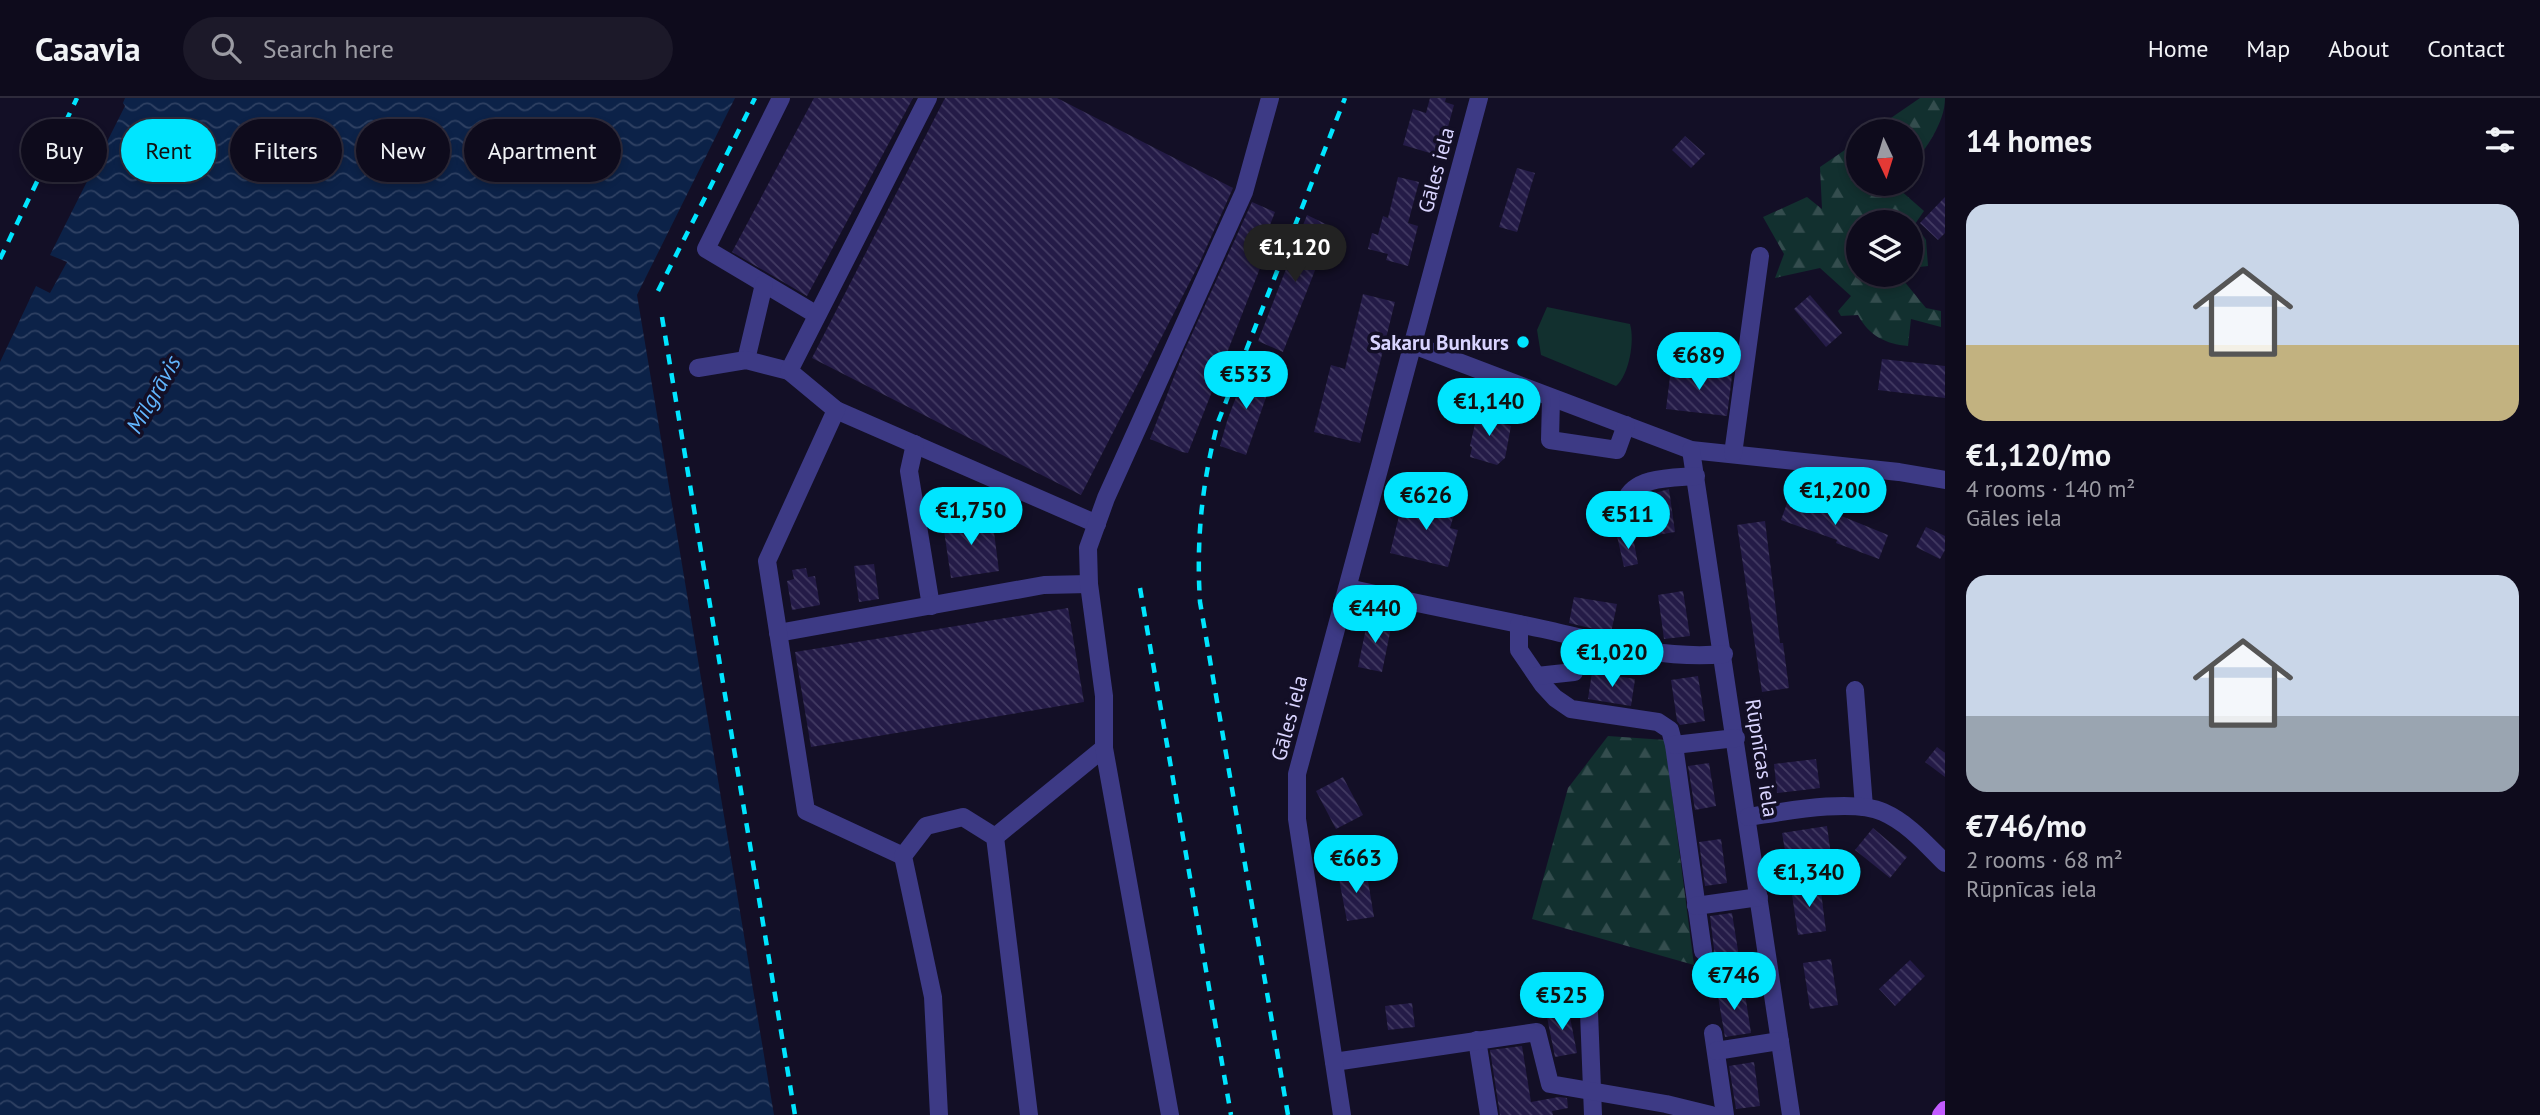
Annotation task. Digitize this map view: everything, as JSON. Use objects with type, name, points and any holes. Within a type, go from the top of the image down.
[{"type":"main road","points":[[1941,1115],[1945,1110]]},
{"type":"street","points":[[781,98],[706,249],[817,315]]},
{"type":"street","points":[[789,370],[928,98]]},
{"type":"street","points":[[1170,1115],[1104,748],[1104,696],[1089,584],[1088,548],[1159,377],[1244,192],[1270,98]]},
{"type":"street","name":"Gāles iela","points":[[1342,1115],[1297,819],[1297,774],[1479,98]]},
{"type":"street","points":[[1733,454],[1760,256]]},
{"type":"street","points":[[746,359],[764,284]]},
{"type":"street","points":[[1411,344],[1691,450],[1899,472],[1945,480]]},
{"type":"street","points":[[698,368],[746,359],[789,370],[836,410],[1097,524]]},
{"type":"street","points":[[1551,398],[1550,440],[1617,450],[1626,425]]},
{"type":"street","points":[[836,410],[767,561],[806,811],[903,856]]},
{"type":"street","points":[[915,444],[909,471],[931,606]]},
{"type":"street","name":"Rūpnīcas iela","points":[[1691,450],[1748,817],[1780,1041],[1786,1114]]},
{"type":"street","points":[[1628,527],[1625,502],[1640,484],[1696,476]]},
{"type":"street","points":[[779,633],[1044,585],[1089,584]]},
{"type":"street","points":[[1348,587],[1581,638],[1661,652],[1706,656],[1724,654]]},
{"type":"street","points":[[1519,624],[1519,650],[1555,698],[1572,709],[1658,722],[1670,730],[1703,951]]},
{"type":"street","points":[[1537,676],[1574,672],[1581,638]]},
{"type":"street","points":[[1855,690],[1864,807]]},
{"type":"street","points":[[1674,745],[1736,737]]},
{"type":"street","points":[[995,837],[1104,748]]},
{"type":"street","points":[[1748,817],[1828,807],[1864,807],[1881,811],[1909,828],[1945,863]]},
{"type":"street","points":[[939,1115],[933,997],[903,856],[926,826],[962,817],[995,837]]},
{"type":"street","points":[[995,837],[1029,1115]]},
{"type":"street","points":[[1696,906],[1759,897]]},
{"type":"street","points":[[1589,1012],[1593,1115]]},
{"type":"street","points":[[1334,1062],[1537,1032],[1550,1084],[1593,1091],[1665,1109],[1711,1115]]},
{"type":"street","points":[[1477,1040],[1489,1115]]},
{"type":"street","points":[[1726,1115],[1715,1042],[1780,1041]]},
{"type":"green space","points":[[1920,98],[1945,98],[1942,117],[1923,150],[1923,119],[1889,119]]},
{"type":"green space","points":[[1846,149],[1846,196],[1907,196],[1923,210],[1846,210],[1846,287],[1909,287],[1926,308],[1941,311],[1941,327],[1911,319],[1908,346],[1892,343],[1873,334],[1858,315],[1841,316],[1838,311],[1851,296],[1820,268],[1775,278],[1784,254],[1763,217],[1807,197],[1822,209],[1820,167]]},
{"type":"green space","points":[[1923,236],[1926,240],[1928,266],[1923,267]]},
{"type":"green space","points":[[1547,307],[1630,324],[1630,357],[1621,381],[1616,386],[1541,355],[1537,330]]},
{"type":"green space","points":[[1608,736],[1665,740],[1694,965],[1532,919],[1568,788]]},
{"type":"water","name":"Mīlgrāvis","points":[[125,98],[735,98],[637,295],[774,1115],[0,1115],[0,362],[36,286],[50,293],[67,262],[50,255],[87,182],[107,182],[107,142],[125,106]]},
{"type":"building","points":[[814,98],[913,98],[807,296],[732,252]]},
{"type":"building","points":[[945,98],[1057,98],[1233,188],[1199,264],[1081,495],[812,358]]},
{"type":"building","points":[[1430,98],[1446,98],[1445,102],[1454,105],[1440,156],[1403,145],[1413,109],[1426,113]]},
{"type":"building","points":[[1685,136],[1705,154],[1691,168],[1672,150]]},
{"type":"building","points":[[1517,168],[1535,173],[1517,232],[1499,227]]},
{"type":"building","points":[[1398,177],[1419,182],[1408,223],[1418,226],[1408,266],[1386,260],[1388,254],[1368,249],[1372,233],[1378,235],[1383,216],[1388,218]]},
{"type":"building","points":[[1945,197],[1945,233],[1938,240],[1923,226],[1923,220]]},
{"type":"building","points":[[1252,202],[1275,212],[1265,238],[1271,240],[1188,453],[1182,452],[1150,439],[1182,356]]},
{"type":"building","points":[[1307,215],[1332,227],[1283,352],[1258,341]]},
{"type":"building","points":[[1363,294],[1395,302],[1360,443],[1314,432],[1331,365],[1345,369]]},
{"type":"building","points":[[1810,295],[1842,333],[1826,347],[1794,309]]},
{"type":"building","points":[[1882,359],[1945,366],[1945,398],[1878,390]]},
{"type":"building","points":[[1248,365],[1273,377],[1246,455],[1220,446]]},
{"type":"building","points":[[1671,369],[1732,376],[1727,416],[1666,409]]},
{"type":"building","points":[[1479,406],[1493,409],[1491,420],[1511,426],[1505,458],[1497,465],[1470,457]]},
{"type":"building","points":[[1669,489],[1675,532],[1650,536],[1644,496]]},
{"type":"building","points":[[1790,495],[1888,535],[1879,559],[1836,543],[1837,540],[1781,520]]},
{"type":"building","points":[[1409,496],[1456,508],[1450,528],[1458,530],[1448,567],[1390,553],[1399,516],[1404,517]]},
{"type":"building","points":[[992,517],[999,571],[951,578],[943,524]]},
{"type":"building","points":[[1765,521],[1780,643],[1783,643],[1789,688],[1762,692],[1737,525]]},
{"type":"building","points":[[1926,527],[1945,536],[1945,550],[1940,559],[1916,547]]},
{"type":"building","points":[[1617,536],[1633,537],[1638,564],[1624,567]]},
{"type":"building","points":[[874,564],[879,599],[859,602],[854,566]]},
{"type":"building","points":[[806,568],[808,577],[815,576],[820,605],[792,610],[787,581],[794,579],[792,570]]},
{"type":"building","points":[[1683,591],[1690,636],[1664,639],[1658,595]]},
{"type":"building","points":[[1574,597],[1617,604],[1611,633],[1569,623]]},
{"type":"building","points":[[1068,608],[1084,702],[811,747],[795,652]]},
{"type":"building","points":[[1368,618],[1392,623],[1382,672],[1358,667]]},
{"type":"building","points":[[1592,672],[1635,679],[1631,706],[1588,699]]},
{"type":"building","points":[[1698,676],[1705,721],[1680,725],[1677,721],[1671,680]]},
{"type":"building","points":[[1937,747],[1945,753],[1945,777],[1925,762]]},
{"type":"building","points":[[1816,759],[1820,788],[1777,793],[1774,764]]},
{"type":"building","points":[[1709,763],[1716,806],[1695,810],[1688,766]]},
{"type":"building","points":[[1343,777],[1363,815],[1336,829],[1316,791]]},
{"type":"building","points":[[1827,826],[1831,855],[1787,862],[1782,833]]},
{"type":"building","points":[[1873,828],[1907,857],[1890,878],[1855,850]]},
{"type":"building","points":[[1721,839],[1727,883],[1705,886],[1699,842]]},
{"type":"building","points":[[1366,869],[1374,917],[1347,921],[1338,874]]},
{"type":"building","points":[[1820,884],[1826,931],[1798,935],[1791,888]]},
{"type":"building","points":[[1732,913],[1739,957],[1713,961],[1710,916]]},
{"type":"building","points":[[1831,959],[1838,1005],[1810,1009],[1803,963]]},
{"type":"building","points":[[1910,960],[1925,976],[1895,1006],[1879,989]]},
{"type":"building","points":[[1744,987],[1751,1033],[1725,1037],[1717,991]]},
{"type":"building","points":[[1412,1003],[1415,1027],[1388,1030],[1385,1006]]},
{"type":"building","points":[[1568,1007],[1577,1053],[1555,1057],[1546,1012]]},
{"type":"building","points":[[1522,1046],[1531,1102],[1567,1098],[1568,1108],[1552,1111],[1553,1115],[1500,1115],[1490,1050]]},
{"type":"building","points":[[1754,1062],[1760,1106],[1736,1109],[1729,1066]]},
{"type":"railway","points":[[0,259],[77,98]]},
{"type":"railway","points":[[658,291],[755,98]]},
{"type":"railway","points":[[1288,1115],[1200,602],[1200,534],[1204,489],[1218,422],[1345,98]]},
{"type":"railway","points":[[662,317],[795,1115]]},
{"type":"railway","points":[[1140,588],[1231,1115]]},
{"type":"place","name":"Sakaru Bunkurs","points":[[1523,342]]}]
